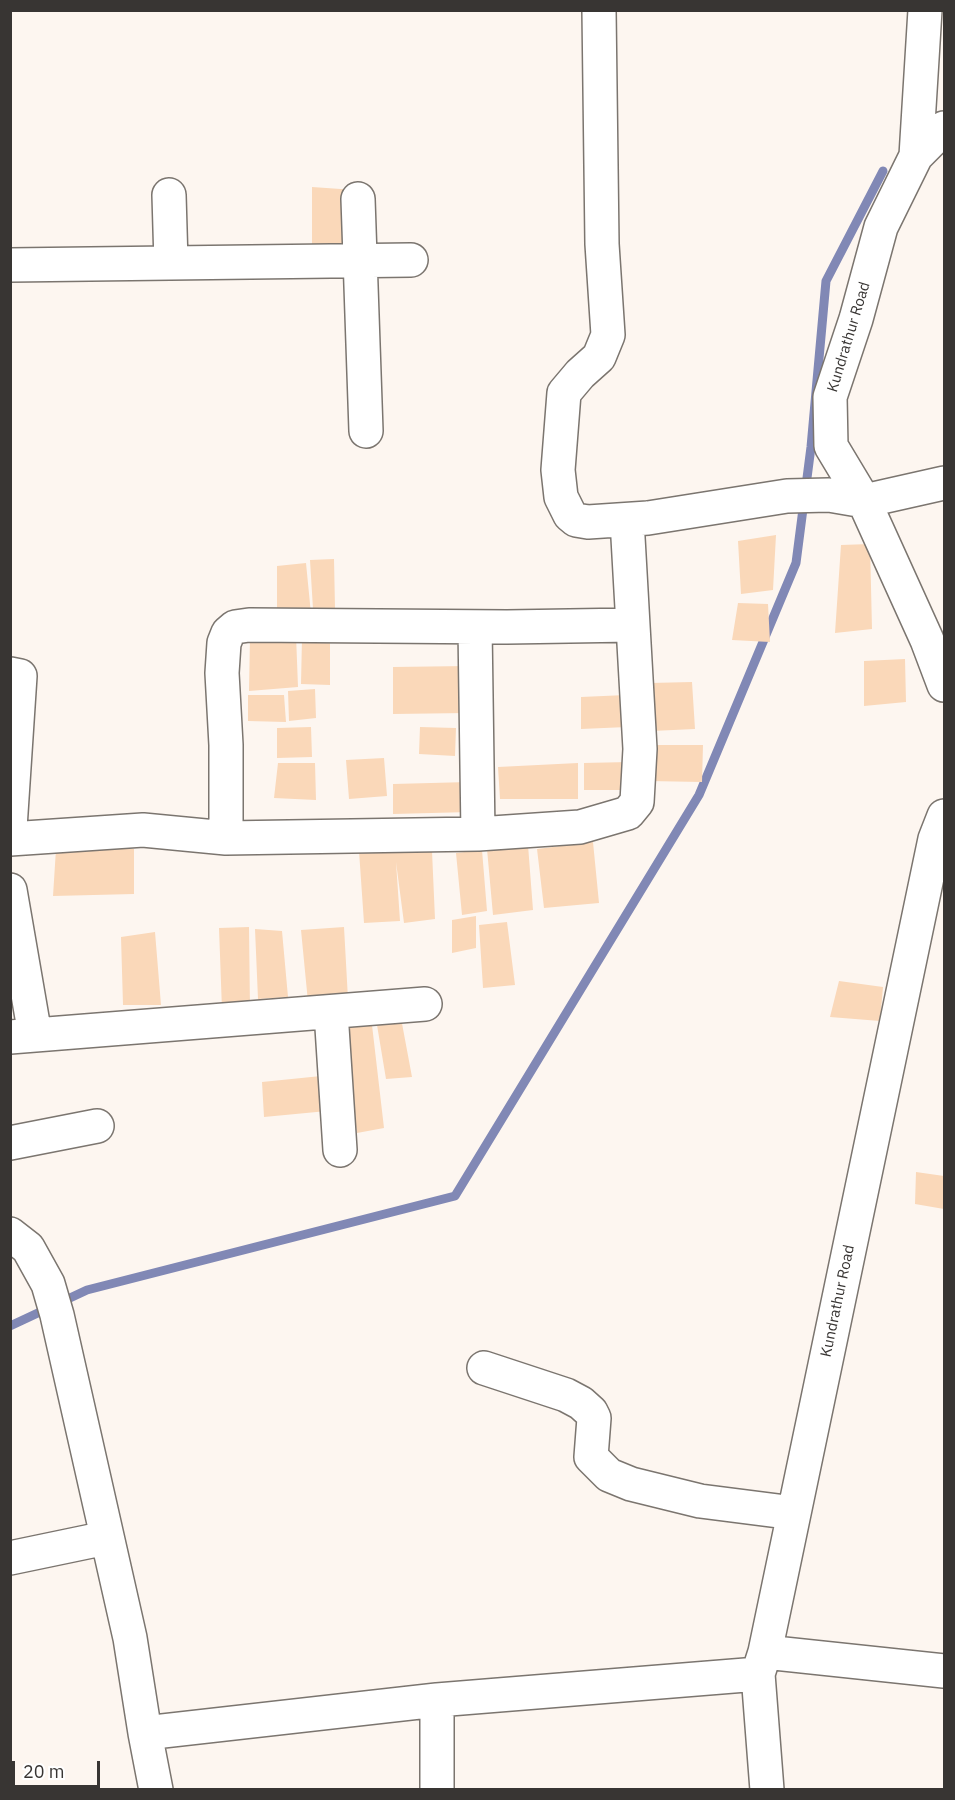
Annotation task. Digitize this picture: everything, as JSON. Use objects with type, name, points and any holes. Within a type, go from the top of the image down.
[{"type":"street","points":[[599,10],[602,244],[608,335],[599,357],[564,393],[558,470],[561,497],[570,515],[576,520],[588,522],[627,520],[787,496],[829,495],[864,501],[945,483]]},
{"type":"street","points":[[916,156],[926,10]]},
{"type":"street","name":"Kundrathur Road","points":[[945,128],[916,156],[881,227],[856,319],[830,397],[831,446],[864,501],[945,685]]},
{"type":"street","points":[[169,195],[171,263]]},
{"type":"street","points":[[358,199],[366,431]]},
{"type":"street","points":[[10,265],[411,260]]},
{"type":"street","points":[[10,839],[143,830],[226,838],[478,834],[579,827],[628,813],[637,802],[640,748],[627,520]]},
{"type":"street","points":[[226,838],[226,745],[222,673],[224,643],[228,633],[235,627],[632,625]]},
{"type":"street","points":[[475,627],[478,834]]},
{"type":"street","points":[[10,674],[20,676],[10,828]]},
{"type":"street","name":"Kundrathur Road","points":[[767,1790],[762,1663],[941,829]]},
{"type":"street","points":[[10,890],[23,1036],[425,1004]]},
{"type":"street","points":[[331,1012],[340,1150]]},
{"type":"street","points":[[10,1143],[97,1126]]},
{"type":"street","points":[[10,1234],[28,1248],[48,1284],[57,1315],[130,1638],[156,1790]]},
{"type":"street","points":[[484,1368],[566,1395],[581,1403],[594,1418],[591,1457],[609,1475],[631,1484],[700,1501],[794,1513]]},
{"type":"street","points":[[10,1557],[106,1538]]},
{"type":"street","points":[[145,1733],[762,1663],[945,1671]]},
{"type":"street","points":[[437,1700],[437,1790]]},
{"type":"building","points":[[312,187],[355,190],[353,245],[312,245]]},
{"type":"building","points":[[776,535],[773,590],[741,594],[738,541]]},
{"type":"building","points":[[870,544],[872,629],[835,633],[841,545]]},
{"type":"building","points":[[334,559],[335,608],[313,609],[310,560]]},
{"type":"building","points":[[306,563],[311,614],[277,612],[277,566]]},
{"type":"building","points":[[738,603],[768,604],[770,642],[732,640]]},
{"type":"building","points":[[296,635],[298,687],[249,691],[250,638]]},
{"type":"building","points":[[330,637],[330,685],[301,684],[302,638]]},
{"type":"building","points":[[905,659],[906,702],[864,706],[864,661]]},
{"type":"building","points":[[467,666],[467,713],[393,714],[393,667]]},
{"type":"building","points":[[692,682],[695,729],[652,731],[650,683]]},
{"type":"building","points":[[315,689],[316,718],[289,721],[288,691]]},
{"type":"building","points":[[248,695],[284,695],[286,722],[248,721]]},
{"type":"building","points":[[626,695],[627,727],[581,729],[581,697]]},
{"type":"building","points":[[311,727],[312,757],[277,758],[277,728]]},
{"type":"building","points":[[420,727],[456,728],[455,756],[419,754]]},
{"type":"building","points":[[648,745],[703,745],[702,782],[648,781]]},
{"type":"building","points":[[384,758],[387,796],[349,799],[346,760]]},
{"type":"building","points":[[629,762],[630,790],[584,790],[584,763]]},
{"type":"building","points":[[278,763],[315,763],[316,800],[274,798]]},
{"type":"building","points":[[578,763],[578,799],[500,799],[498,767]]},
{"type":"building","points":[[469,782],[470,812],[393,814],[393,784]]},
{"type":"building","points":[[593,842],[599,903],[544,908],[537,849]]},
{"type":"building","points":[[528,845],[533,910],[493,915],[487,849]]},
{"type":"building","points":[[56,849],[134,849],[134,894],[53,896]]},
{"type":"building","points":[[482,850],[487,911],[462,915],[456,853]]},
{"type":"building","points":[[359,851],[432,851],[435,919],[404,923],[396,862],[400,921],[364,923]]},
{"type":"building","points":[[476,916],[476,948],[452,953],[452,920]]},
{"type":"building","points":[[507,922],[515,985],[483,988],[479,925]]},
{"type":"building","points":[[249,927],[250,1010],[222,1010],[219,928]]},
{"type":"building","points":[[344,927],[348,999],[308,1002],[301,930]]},
{"type":"building","points":[[255,929],[282,931],[288,997],[258,999]]},
{"type":"building","points":[[155,932],[161,1005],[123,1005],[121,937]]},
{"type":"building","points":[[839,981],[883,987],[880,1021],[830,1017]]},
{"type":"building","points":[[401,1018],[412,1077],[386,1079],[376,1019]]},
{"type":"building","points":[[342,1025],[372,1025],[384,1128],[357,1133]]},
{"type":"building","points":[[321,1076],[327,1111],[264,1117],[262,1082]]},
{"type":"building","points":[[916,1172],[944,1176],[944,1209],[915,1204]]},
{"type":"waterway","points":[[10,1326],[87,1290],[455,1196],[699,795],[796,563],[811,447],[826,281],[883,171]]}]
